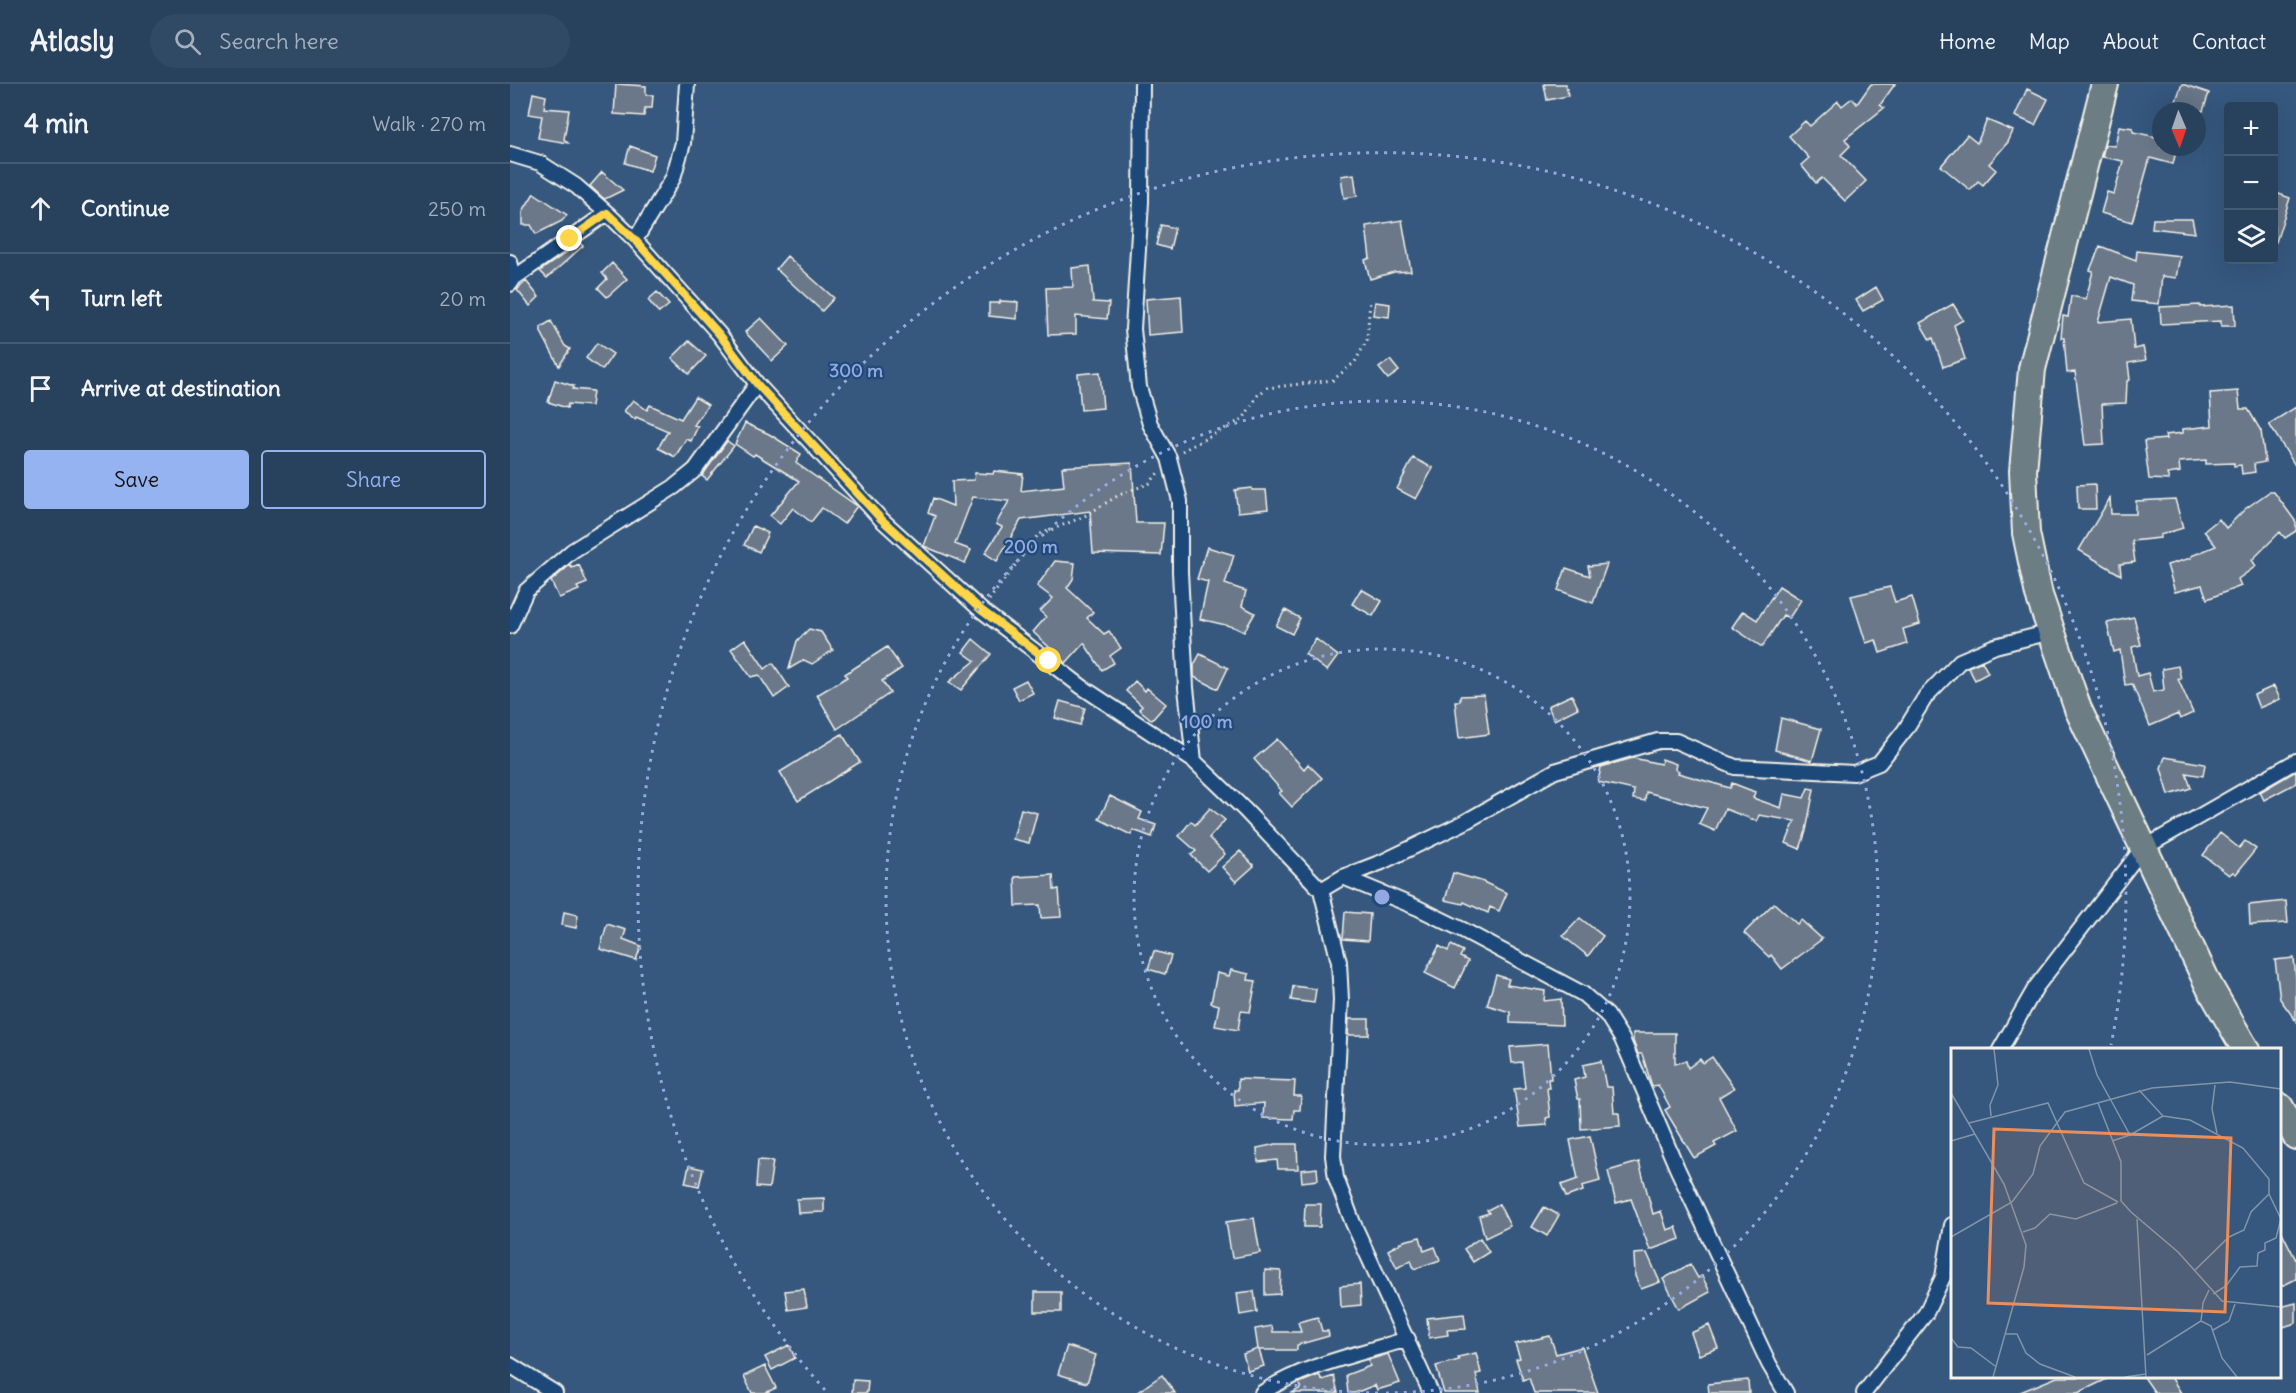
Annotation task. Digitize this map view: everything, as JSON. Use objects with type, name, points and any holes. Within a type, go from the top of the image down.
[{"type":"highway","points":[[2105,84],[2032,369],[2023,471],[2025,533],[2039,595],[2078,709],[2142,849],[2209,986],[2245,1048]]},
{"type":"highway","points":[[2281,1109],[2296,1136]]},
{"type":"street","points":[[635,240],[673,178],[683,143],[687,84]]},
{"type":"street","points":[[1142,84],[1141,202],[1133,329],[1139,387],[1150,424],[1168,458],[1180,501],[1186,688],[1194,761]]},
{"type":"street","points":[[510,154],[540,163],[576,186],[607,213],[635,240],[719,334],[757,384],[881,519],[981,610],[1082,687],[1194,761],[1245,810],[1321,890],[1339,962],[1340,990],[1333,1156],[1336,1178],[1353,1223],[1431,1393]]},
{"type":"street","points":[[510,262],[512,281],[607,213]]},
{"type":"street","points":[[510,626],[526,591],[572,551],[674,487],[695,470],[757,384]]},
{"type":"street","points":[[1321,890],[1343,877],[1382,862],[1463,823],[1555,771],[1658,741],[1676,741],[1735,767],[1854,773],[1880,763],[1905,730],[1926,696],[1960,661],[1995,646],[2051,632]]},
{"type":"street","points":[[2001,1048],[2036,987],[2142,849],[2296,761]]},
{"type":"street","points":[[1343,877],[1418,908],[1471,934],[1583,994],[1607,1015],[1622,1039],[1677,1168],[1769,1364],[1786,1393]]},
{"type":"street","points":[[1864,1393],[1926,1312],[1943,1277],[1951,1235]]},
{"type":"street","points":[[1262,1393],[1333,1362],[1408,1339]]},
{"type":"street","points":[[510,1365],[555,1393]]},
{"type":"path","points":[[981,610],[1038,535],[1083,517],[1119,495],[1150,483],[1168,458],[1243,419],[1258,395],[1268,388],[1333,380],[1356,362],[1367,340],[1370,301]]},
{"type":"building","points":[[616,84],[646,86],[646,95],[653,95],[652,108],[645,108],[644,116],[614,114]]},
{"type":"building","points":[[1544,84],[1566,84],[1568,96],[1547,100]]},
{"type":"building","points":[[1871,84],[1895,84],[1880,105],[1884,108],[1845,139],[1850,146],[1841,155],[1866,181],[1845,201],[1822,178],[1816,183],[1801,165],[1809,158],[1789,136],[1805,121],[1810,126],[1838,101],[1842,106],[1852,98],[1857,104]]},
{"type":"building","points":[[2182,84],[2209,93],[2206,102],[2175,102]]},
{"type":"building","points":[[2027,89],[2048,99],[2035,125],[2015,116]]},
{"type":"building","points":[[533,93],[546,96],[544,108],[569,110],[564,139],[568,143],[538,138],[542,116],[529,114]]},
{"type":"building","points":[[1987,120],[2013,131],[2008,142],[1989,164],[1996,170],[1983,185],[1978,181],[1970,190],[1941,166],[1967,135],[1977,143]]},
{"type":"building","points":[[2119,126],[2133,128],[2133,132],[2152,136],[2152,156],[2175,156],[2173,164],[2150,158],[2132,222],[2101,213],[2107,192],[2114,194],[2123,161],[2102,157],[2105,145],[2115,146]]},
{"type":"building","points":[[630,146],[655,155],[650,171],[625,163]]},
{"type":"building","points":[[602,172],[623,190],[605,199],[602,197],[590,186]]},
{"type":"building","points":[[1354,174],[1357,196],[1344,198],[1341,176]]},
{"type":"building","points":[[534,193],[567,215],[562,221],[536,234],[531,225],[523,225],[523,211]]},
{"type":"building","points":[[2278,194],[2290,198],[2278,236]]},
{"type":"building","points":[[2153,219],[2192,219],[2195,233],[2152,228]]},
{"type":"building","points":[[1402,220],[1411,271],[1394,272],[1370,279],[1365,260],[1370,258],[1366,226]]},
{"type":"building","points":[[1161,225],[1175,228],[1170,249],[1156,245]]},
{"type":"building","points":[[580,243],[583,246],[547,278],[540,271]]},
{"type":"building","points":[[2100,246],[2136,260],[2137,251],[2180,256],[2176,278],[2162,276],[2159,304],[2131,301],[2133,285],[2111,277],[2098,322],[2131,319],[2134,349],[2143,347],[2146,360],[2128,363],[2130,380],[2127,381],[2126,403],[2102,404],[2104,444],[2085,445],[2075,372],[2067,373],[2064,338],[2061,338],[2063,316],[2068,317],[2071,296],[2086,299],[2093,271],[2090,270]]},
{"type":"building","points":[[787,256],[834,298],[822,311],[776,269]]},
{"type":"building","points":[[612,263],[627,279],[607,297],[598,288],[607,279],[602,273]]},
{"type":"building","points":[[1090,266],[1093,302],[1109,303],[1107,319],[1076,316],[1076,334],[1048,335],[1046,288],[1073,287],[1072,268]]},
{"type":"building","points":[[526,281],[539,297],[530,306],[517,290]]},
{"type":"building","points":[[1876,287],[1883,300],[1863,311],[1856,300]]},
{"type":"building","points":[[657,292],[669,305],[659,313],[648,300]]},
{"type":"building","points":[[1181,296],[1183,332],[1148,335],[1146,299]]},
{"type":"building","points":[[1000,301],[1018,302],[1017,319],[989,316],[989,303],[1000,303]]},
{"type":"building","points":[[1375,302],[1390,304],[1389,317],[1373,315]]},
{"type":"building","points":[[1953,304],[1963,320],[1954,325],[1965,359],[1943,367],[1933,338],[1930,340],[1920,323]]},
{"type":"building","points":[[2200,305],[2200,307],[2234,305],[2235,326],[2221,326],[2221,321],[2161,324],[2160,307]]},
{"type":"building","points":[[761,318],[788,346],[772,361],[745,332]]},
{"type":"building","points":[[551,321],[565,346],[570,349],[559,366],[541,332],[541,327]]},
{"type":"building","points":[[689,341],[706,356],[689,374],[672,358]]},
{"type":"building","points":[[597,343],[613,354],[602,370],[586,358]]},
{"type":"building","points":[[1390,360],[1399,371],[1388,379],[1379,368]]},
{"type":"building","points":[[1100,372],[1103,408],[1081,410],[1078,374]]},
{"type":"building","points":[[555,380],[574,386],[573,389],[593,391],[591,406],[568,404],[567,408],[548,402]]},
{"type":"building","points":[[2238,391],[2240,409],[2248,409],[2261,431],[2265,462],[2254,464],[2255,472],[2242,474],[2241,465],[2206,464],[2206,460],[2179,462],[2180,472],[2167,474],[2169,480],[2149,479],[2144,441],[2166,439],[2165,435],[2183,433],[2183,429],[2212,426],[2210,393]]},
{"type":"building","points":[[695,397],[708,405],[694,425],[698,426],[691,441],[686,439],[675,457],[658,448],[668,431],[636,417],[635,419],[624,411],[633,400],[647,410],[650,405],[681,419]]},
{"type":"building","points":[[2296,407],[2296,467],[2269,424]]},
{"type":"building","points":[[745,423],[769,434],[801,454],[796,463],[857,506],[844,524],[822,508],[811,522],[793,508],[780,524],[770,516],[799,481],[735,444]]},
{"type":"building","points":[[727,441],[734,446],[707,480],[702,476]]},
{"type":"building","points":[[1413,458],[1433,468],[1416,499],[1397,489]]},
{"type":"building","points":[[1132,463],[1136,523],[1164,523],[1161,555],[1093,553],[1090,511],[1021,520],[997,561],[985,553],[1002,527],[996,524],[1009,501],[973,497],[955,544],[971,550],[965,563],[924,546],[935,516],[928,513],[933,498],[953,506],[952,481],[974,480],[975,473],[993,474],[994,471],[1023,474],[1021,491],[1064,486],[1062,467]]},
{"type":"building","points":[[2095,484],[2096,509],[2078,509],[2077,485]]},
{"type":"building","points":[[1252,488],[1252,490],[1266,490],[1268,509],[1238,512],[1235,490]]},
{"type":"building","points":[[2269,492],[2274,492],[2296,522],[2296,531],[2285,538],[2280,532],[2252,560],[2256,566],[2238,579],[2241,586],[2207,599],[2202,585],[2175,592],[2167,565],[2191,558],[2191,556],[2216,546],[2204,531],[2219,519],[2226,528],[2245,509]]},
{"type":"building","points":[[2110,498],[2111,514],[2136,514],[2136,501],[2175,499],[2183,528],[2160,535],[2160,538],[2132,541],[2135,562],[2120,564],[2121,575],[2079,550]]},
{"type":"building","points":[[753,526],[768,533],[759,552],[744,545]]},
{"type":"building","points":[[1207,547],[1234,555],[1225,584],[1246,591],[1242,606],[1255,613],[1244,632],[1234,627],[1200,619],[1208,582],[1197,579]]},
{"type":"building","points":[[1055,561],[1075,563],[1073,579],[1067,588],[1093,612],[1087,618],[1104,634],[1109,631],[1121,648],[1110,656],[1114,663],[1102,670],[1084,643],[1066,663],[1033,632],[1046,617],[1040,611],[1053,598],[1037,586]]},
{"type":"building","points":[[1607,564],[1593,603],[1558,590],[1566,568],[1590,576],[1588,566]]},
{"type":"building","points":[[570,565],[572,568],[579,565],[587,583],[577,587],[579,590],[559,598],[551,581]]},
{"type":"building","points":[[1779,586],[1801,600],[1789,618],[1783,615],[1762,647],[1732,627],[1743,611],[1757,620]]},
{"type":"building","points":[[1890,587],[1895,602],[1912,597],[1920,624],[1903,629],[1907,644],[1880,653],[1876,640],[1866,643],[1851,596]]},
{"type":"building","points":[[1361,589],[1382,601],[1373,616],[1352,604]]},
{"type":"building","points":[[1285,610],[1300,618],[1292,634],[1276,626]]},
{"type":"building","points":[[2134,617],[2141,645],[2132,647],[2137,676],[2148,673],[2153,692],[2164,690],[2162,669],[2178,666],[2181,679],[2178,679],[2193,713],[2180,719],[2178,714],[2150,726],[2132,684],[2125,685],[2120,650],[2114,652],[2107,623]]},
{"type":"building","points":[[809,629],[821,632],[833,650],[812,664],[804,660],[789,669],[797,641]]},
{"type":"building","points":[[745,639],[765,669],[773,663],[789,687],[774,698],[759,675],[751,677],[731,649]]},
{"type":"building","points":[[973,639],[991,654],[961,690],[949,682],[975,661],[963,652]]},
{"type":"building","points":[[1316,639],[1338,656],[1327,671],[1305,654]]},
{"type":"building","points":[[887,647],[902,668],[882,681],[890,693],[837,729],[817,695],[847,677],[845,674]]},
{"type":"building","points":[[1200,654],[1228,668],[1218,689],[1194,677],[1194,665]]},
{"type":"building","points":[[1982,661],[1988,673],[1975,680],[1968,667]]},
{"type":"building","points":[[1026,680],[1033,693],[1019,700],[1012,687]]},
{"type":"building","points":[[1135,681],[1145,691],[1147,688],[1166,704],[1152,720],[1139,709],[1142,706],[1126,691]]},
{"type":"building","points":[[2274,686],[2280,699],[2259,708],[2254,695]]},
{"type":"building","points":[[1484,695],[1489,734],[1459,738],[1455,701],[1460,701],[1460,696]]},
{"type":"building","points":[[1572,695],[1578,708],[1554,720],[1548,706]]},
{"type":"building","points":[[1060,701],[1085,708],[1080,725],[1055,718]]},
{"type":"building","points":[[1781,718],[1821,729],[1812,761],[1775,750]]},
{"type":"building","points":[[842,734],[860,762],[798,801],[780,772]]},
{"type":"building","points":[[1277,739],[1304,769],[1308,764],[1322,778],[1292,807],[1279,793],[1282,791],[1254,759]]},
{"type":"building","points":[[2165,757],[2205,764],[2203,776],[2186,773],[2191,788],[2169,795],[2161,768]]},
{"type":"building","points":[[1633,758],[1661,764],[1662,759],[1676,764],[1675,769],[1679,771],[1678,773],[1730,788],[1732,783],[1755,792],[1753,798],[1781,808],[1784,794],[1804,798],[1808,788],[1814,789],[1800,849],[1786,843],[1795,821],[1759,815],[1757,821],[1725,809],[1715,831],[1699,824],[1707,808],[1646,792],[1645,801],[1633,799],[1634,790],[1598,782],[1601,767]]},
{"type":"building","points":[[2296,771],[2296,783],[2264,800],[2260,792]]},
{"type":"building","points":[[1110,796],[1142,812],[1139,819],[1156,825],[1152,837],[1133,830],[1131,835],[1099,819]]},
{"type":"building","points":[[1210,808],[1225,820],[1209,838],[1225,854],[1207,871],[1191,855],[1196,851],[1179,836],[1191,821],[1195,825]]},
{"type":"building","points":[[1021,809],[1037,813],[1029,843],[1013,839]]},
{"type":"building","points":[[2220,833],[2239,848],[2245,841],[2256,849],[2236,874],[2233,872],[2229,875],[2203,855]]},
{"type":"building","points":[[1240,851],[1254,866],[1236,882],[1222,867]]},
{"type":"building","points":[[1453,873],[1481,881],[1507,893],[1499,911],[1490,907],[1488,913],[1464,902],[1463,904],[1445,900]]},
{"type":"building","points":[[1053,875],[1054,890],[1059,889],[1061,917],[1041,918],[1040,905],[1016,906],[1015,877]]},
{"type":"building","points":[[2286,901],[2288,923],[2250,925],[2249,905]]},
{"type":"building","points":[[1774,903],[1797,924],[1801,920],[1822,939],[1782,969],[1771,955],[1769,957],[1744,933]]},
{"type":"building","points":[[564,912],[578,915],[576,928],[562,925]]},
{"type":"building","points":[[1345,912],[1370,914],[1368,941],[1343,939]]},
{"type":"building","points":[[1580,918],[1603,936],[1588,956],[1563,936]]},
{"type":"building","points":[[607,924],[626,930],[623,939],[641,946],[636,960],[600,949]]},
{"type":"building","points":[[1451,945],[1463,951],[1460,957],[1468,961],[1455,988],[1425,973],[1439,946],[1448,951]]},
{"type":"building","points":[[1154,951],[1171,956],[1165,974],[1148,969]]},
{"type":"building","points":[[2294,958],[2296,1021],[2280,999],[2275,960]]},
{"type":"building","points":[[1231,970],[1249,974],[1248,980],[1256,981],[1250,1012],[1241,1011],[1238,1030],[1215,1026],[1219,1005],[1211,1003],[1217,973],[1229,976]]},
{"type":"building","points":[[1496,975],[1509,979],[1507,985],[1545,991],[1544,1001],[1561,999],[1562,1025],[1510,1023],[1510,1012],[1487,1005]]},
{"type":"building","points":[[1293,986],[1316,989],[1314,1003],[1291,1000]]},
{"type":"building","points":[[1349,1019],[1369,1019],[1369,1035],[1348,1035]]},
{"type":"building","points":[[1633,1033],[1675,1033],[1675,1064],[1686,1061],[1688,1068],[1700,1059],[1703,1063],[1712,1057],[1734,1088],[1719,1097],[1737,1131],[1714,1143],[1716,1146],[1694,1158],[1665,1110],[1670,1107],[1658,1085],[1652,1086],[1642,1054],[1638,1054],[1633,1041]]},
{"type":"building","points":[[1548,1044],[1551,1079],[1548,1079],[1549,1088],[1547,1088],[1550,1117],[1546,1118],[1547,1125],[1520,1127],[1514,1089],[1525,1088],[1522,1062],[1512,1063],[1510,1047]]},
{"type":"building","points":[[1601,1061],[1606,1087],[1612,1087],[1614,1113],[1619,1113],[1620,1126],[1581,1129],[1580,1099],[1578,1099],[1574,1080],[1585,1077],[1583,1065]]},
{"type":"building","points":[[1238,1079],[1295,1081],[1294,1096],[1301,1096],[1300,1110],[1294,1110],[1293,1119],[1263,1118],[1264,1103],[1235,1106],[1234,1090],[1238,1090]]},
{"type":"building","points":[[1590,1136],[1600,1181],[1582,1186],[1583,1191],[1566,1197],[1561,1185],[1578,1179],[1570,1140]]},
{"type":"building","points":[[1276,1144],[1297,1144],[1298,1169],[1278,1169],[1277,1160],[1258,1162],[1257,1148]]},
{"type":"building","points":[[758,1160],[773,1161],[769,1188],[756,1187]]},
{"type":"building","points":[[1639,1162],[1653,1214],[1661,1211],[1667,1230],[1676,1227],[1680,1239],[1650,1250],[1631,1199],[1616,1203],[1608,1171]]},
{"type":"building","points":[[689,1166],[703,1169],[699,1186],[685,1183]]},
{"type":"building","points":[[1317,1168],[1318,1180],[1302,1182],[1301,1170]]},
{"type":"building","points":[[824,1198],[824,1212],[798,1213],[797,1199]]},
{"type":"building","points":[[1305,1204],[1321,1204],[1320,1227],[1304,1227]]},
{"type":"building","points":[[1499,1204],[1510,1226],[1485,1238],[1479,1216],[1489,1213],[1487,1210]]},
{"type":"building","points":[[1544,1207],[1559,1215],[1547,1236],[1532,1227]]},
{"type":"building","points":[[1254,1218],[1260,1253],[1232,1258],[1226,1222]]},
{"type":"building","points":[[2281,1230],[2296,1260],[2296,1279],[2281,1286]]},
{"type":"building","points":[[1420,1237],[1424,1251],[1435,1247],[1440,1260],[1414,1269],[1411,1260],[1397,1268],[1388,1250],[1404,1241]]},
{"type":"building","points":[[1480,1238],[1489,1252],[1473,1262],[1464,1249]]},
{"type":"building","points":[[1647,1253],[1660,1282],[1641,1289],[1635,1276],[1634,1254]]},
{"type":"building","points":[[1690,1264],[1698,1278],[1702,1276],[1710,1292],[1679,1309],[1663,1279]]},
{"type":"building","points":[[1265,1270],[1281,1271],[1280,1294],[1265,1295]]},
{"type":"building","points":[[1360,1284],[1361,1305],[1341,1307],[1340,1286]]},
{"type":"building","points":[[804,1289],[807,1307],[788,1310],[785,1291]]},
{"type":"building","points":[[1254,1291],[1257,1312],[1240,1315],[1237,1293]]},
{"type":"building","points":[[1035,1292],[1061,1292],[1061,1312],[1035,1312]]},
{"type":"building","points":[[2296,1303],[2296,1323],[2281,1328],[2281,1307]]},
{"type":"building","points":[[1464,1314],[1466,1329],[1447,1330],[1448,1335],[1429,1338],[1427,1318]]},
{"type":"building","points":[[1318,1317],[1322,1331],[1328,1331],[1329,1336],[1297,1345],[1297,1350],[1259,1350],[1264,1366],[1248,1371],[1243,1354],[1258,1349],[1255,1329],[1272,1326],[1273,1332],[1301,1332],[1298,1322]]},
{"type":"building","points":[[1709,1325],[1718,1348],[1699,1355],[1691,1333]]},
{"type":"building","points":[[1550,1336],[1556,1354],[1582,1347],[1598,1393],[1534,1393],[1529,1378],[1523,1380],[1516,1359],[1520,1358],[1515,1344]]},
{"type":"building","points":[[789,1345],[795,1358],[772,1370],[765,1357]]},
{"type":"building","points":[[1067,1346],[1096,1355],[1087,1383],[1058,1374]]},
{"type":"building","points":[[1476,1353],[1481,1373],[1476,1374],[1480,1393],[1444,1393],[1436,1366]]},
{"type":"building","points":[[1388,1354],[1400,1383],[1377,1390],[1375,1385],[1355,1393],[1348,1393],[1346,1375],[1370,1366],[1368,1360]]},
{"type":"building","points":[[765,1366],[776,1388],[765,1393],[752,1393],[744,1376]]},
{"type":"building","points":[[1162,1375],[1175,1393],[1136,1393]]},
{"type":"building","points":[[1319,1375],[1322,1380],[1334,1376],[1338,1393],[1292,1393],[1301,1388],[1299,1383]]},
{"type":"building","points":[[2055,1378],[2109,1378],[2078,1393],[2018,1393]]},
{"type":"building","points":[[2145,1378],[2172,1378],[2181,1393],[2155,1393]]},
{"type":"building","points":[[853,1380],[868,1381],[867,1393],[852,1393]]},
{"type":"building","points":[[1748,1380],[1749,1393],[1709,1393],[1708,1384]]},
{"type":"route","points":[[570,239],[607,213],[635,240],[719,334],[757,384],[881,519],[981,610],[1049,661]]}]
